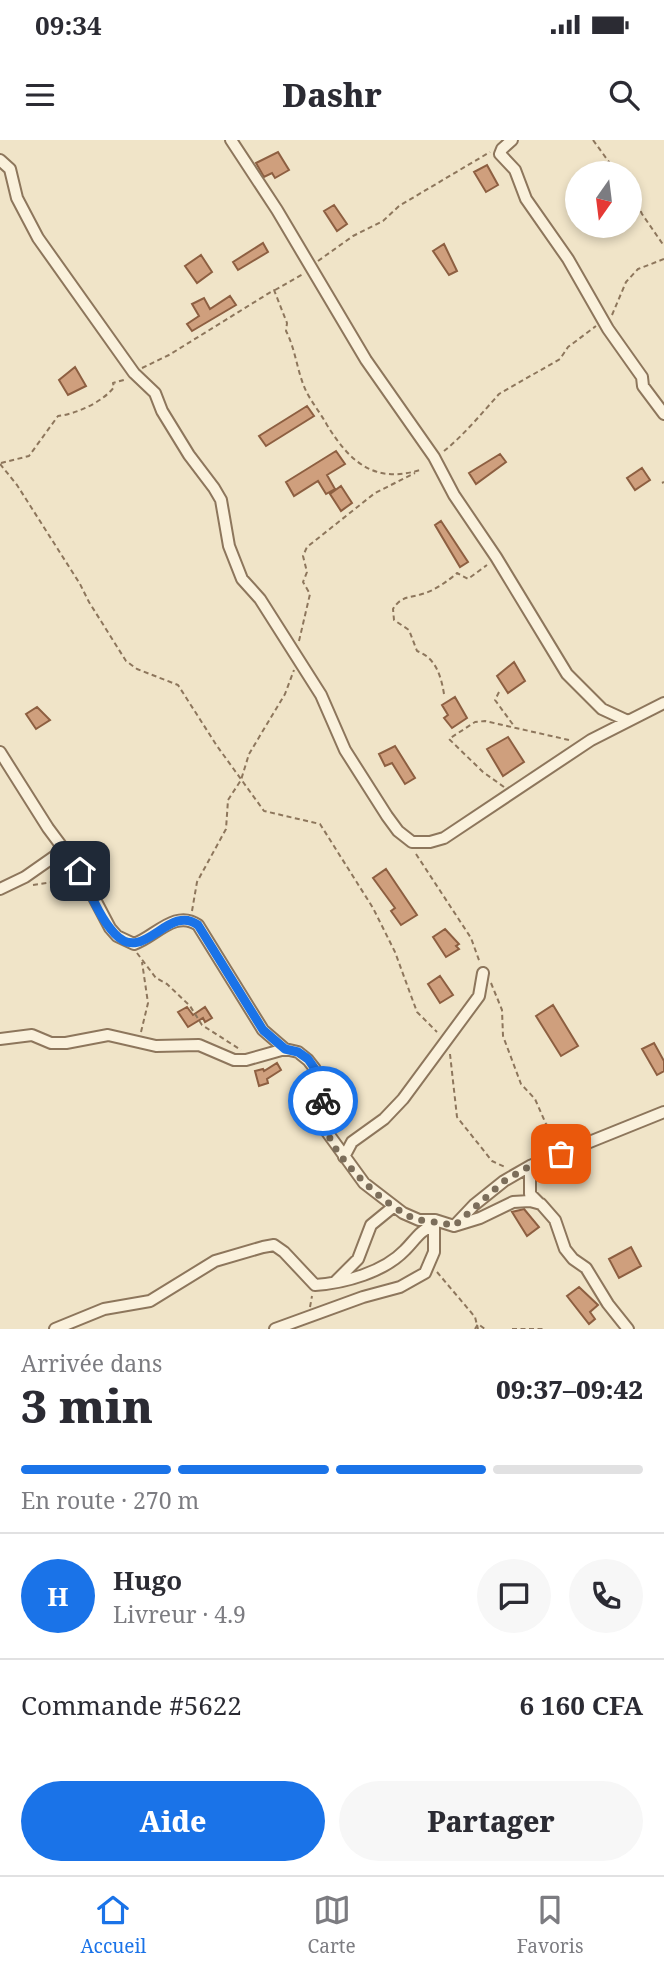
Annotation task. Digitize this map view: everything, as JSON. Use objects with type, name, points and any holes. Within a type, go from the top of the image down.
[{"type":"street","points":[[231,140],[366,360],[434,457],[454,495],[496,557],[567,674],[602,709],[628,721]]},
{"type":"street","points":[[512,140],[502,149],[500,155],[515,170],[526,198],[568,259],[604,323],[664,414]]},
{"type":"street","points":[[0,160],[10,169],[17,198],[38,238],[134,373],[155,393],[162,411],[189,455],[214,488],[221,500],[229,546],[242,579],[260,599],[295,658],[321,695],[345,750],[398,831],[412,842],[430,842],[444,838],[592,740],[664,702]]},
{"type":"street","points":[[0,752],[84,879],[117,936],[134,944],[176,920],[191,919],[206,935],[263,1030],[285,1049]]},
{"type":"street","points":[[0,889],[25,877],[55,856],[67,857]]},
{"type":"street","points":[[344,1157],[352,1142],[384,1119],[402,1099],[479,996],[483,972]]},
{"type":"street","points":[[0,1039],[32,1035],[51,1043],[66,1043],[98,1035],[163,1046],[199,1045],[234,1060],[285,1049],[298,1052],[315,1069],[327,1132],[364,1183],[393,1207],[419,1220],[454,1226],[480,1219],[513,1202],[530,1200],[541,1204]]},
{"type":"street","points":[[454,1226],[474,1205],[535,1164],[664,1112]]},
{"type":"street","points":[[535,1164],[530,1194],[555,1220],[565,1249],[586,1268],[607,1304],[628,1329]]},
{"type":"street","points":[[336,1281],[358,1259],[364,1237],[371,1225],[393,1207]]},
{"type":"street","points":[[275,1329],[363,1297],[400,1287],[425,1273],[434,1252],[434,1223]]},
{"type":"street","points":[[55,1329],[104,1309],[150,1301],[215,1261],[274,1245],[316,1285],[356,1278],[405,1251],[414,1238],[434,1223]]},
{"type":"path","points":[[593,140],[608,161]]},
{"type":"path","points":[[502,149],[487,153],[399,206],[383,221],[342,243],[311,270],[134,373],[130,378],[113,383],[114,387],[107,396],[68,415],[58,416],[29,456],[4,460],[0,464],[56,545],[126,661],[137,669],[178,685],[264,811],[320,824],[373,908],[396,952],[417,1012],[445,1039],[449,1047],[457,1116],[492,1161],[517,1174]]},
{"type":"path","points":[[642,214],[664,246]]},
{"type":"path","points":[[434,457],[457,441],[503,391],[560,359],[579,338],[604,323],[615,312],[626,282],[638,269],[664,258]]},
{"type":"path","points":[[191,919],[197,881],[226,829],[228,800],[241,780],[249,754],[290,683],[310,594],[303,582],[307,572],[303,556],[307,547],[375,493],[420,470],[408,474],[373,472],[359,466],[336,439],[307,393],[286,331],[287,323],[274,290]]},
{"type":"path","points":[[444,694],[440,673],[429,658],[417,651],[409,630],[394,620],[393,609],[398,600],[426,592],[457,573],[468,579],[496,557]]},
{"type":"path","points":[[499,692],[495,700],[515,727]]},
{"type":"path","points":[[512,793],[483,772],[449,739],[475,722],[485,721],[572,741]]},
{"type":"path","points":[[412,842],[424,868],[471,938],[483,972],[496,990],[502,1010],[503,1036],[517,1077],[535,1098],[546,1124],[579,1147]]},
{"type":"path","points":[[12,883],[36,885],[84,879]]},
{"type":"path","points":[[133,1041],[141,1033],[148,1003],[142,962],[134,944]]},
{"type":"path","points":[[142,962],[156,978],[167,984],[190,1006],[202,1024],[254,1057]]},
{"type":"path","points":[[535,1164],[551,1136],[550,1127]]},
{"type":"path","points":[[430,1264],[447,1280],[478,1324],[485,1329]]},
{"type":"path","points":[[476,1329],[478,1324]]},
{"type":"path","points":[[512,1329],[545,1329]]},
{"type":"building","points":[[278,152],[289,170],[275,178],[272,173],[264,177],[256,163]]},
{"type":"building","points":[[487,165],[498,185],[486,192],[474,172]]},
{"type":"building","points":[[334,205],[347,224],[337,231],[324,211]]},
{"type":"building","points":[[263,243],[268,252],[238,270],[233,262]]},
{"type":"building","points":[[444,244],[457,271],[449,275],[433,251]]},
{"type":"building","points":[[201,255],[212,272],[197,283],[185,266]]},
{"type":"building","points":[[230,296],[236,305],[192,331],[187,324],[199,316],[192,304],[204,298],[210,309]]},
{"type":"building","points":[[75,367],[86,386],[68,395],[59,380]]},
{"type":"building","points":[[307,406],[314,416],[266,446],[259,436]]},
{"type":"building","points":[[336,451],[345,464],[327,475],[335,489],[326,494],[318,481],[294,496],[286,482]]},
{"type":"building","points":[[500,454],[506,462],[476,484],[469,473]]},
{"type":"building","points":[[642,468],[650,480],[635,490],[627,478]]},
{"type":"building","points":[[341,486],[352,503],[341,511],[330,494]]},
{"type":"building","points":[[441,521],[468,562],[460,567],[435,525]]},
{"type":"building","points":[[514,662],[525,681],[508,693],[497,676]]},
{"type":"building","points":[[455,697],[467,718],[452,728],[444,718],[448,715],[442,705]]},
{"type":"building","points":[[37,707],[50,720],[36,729],[26,714]]},
{"type":"building","points":[[508,737],[524,762],[503,776],[487,749]]},
{"type":"building","points":[[395,746],[415,778],[405,784],[392,763],[385,766],[379,754]]},
{"type":"building","points":[[386,869],[417,915],[401,925],[391,911],[395,908],[373,878]]},
{"type":"building","points":[[445,929],[459,944],[456,946],[459,949],[446,957],[433,937]]},
{"type":"building","points":[[440,976],[453,995],[440,1003],[428,984]]},
{"type":"building","points":[[553,1005],[578,1046],[561,1056],[536,1016]]},
{"type":"building","points":[[187,1007],[193,1015],[205,1007],[212,1018],[205,1022],[203,1018],[188,1027],[178,1012]]},
{"type":"building","points":[[654,1043],[664,1061],[664,1071],[657,1075],[642,1049]]},
{"type":"building","points":[[277,1063],[281,1070],[267,1079],[268,1083],[259,1086],[255,1071],[264,1071]]},
{"type":"building","points":[[524,1209],[539,1227],[527,1236],[512,1212]]},
{"type":"building","points":[[631,1247],[641,1266],[619,1278],[609,1259]]},
{"type":"building","points":[[579,1287],[598,1305],[590,1312],[595,1319],[589,1324],[567,1296]]},
{"type":"way so far","points":[[323,1101],[327,1132],[364,1183],[393,1207],[419,1220],[435,1220],[454,1226],[474,1205],[504,1181],[530,1166],[561,1154]]},
{"type":"route","points":[[80,871],[103,917],[117,936],[124,940],[134,944],[143,941],[176,920],[191,919],[198,925],[263,1030],[285,1049],[298,1052],[308,1059],[319,1078],[323,1101]]}]
